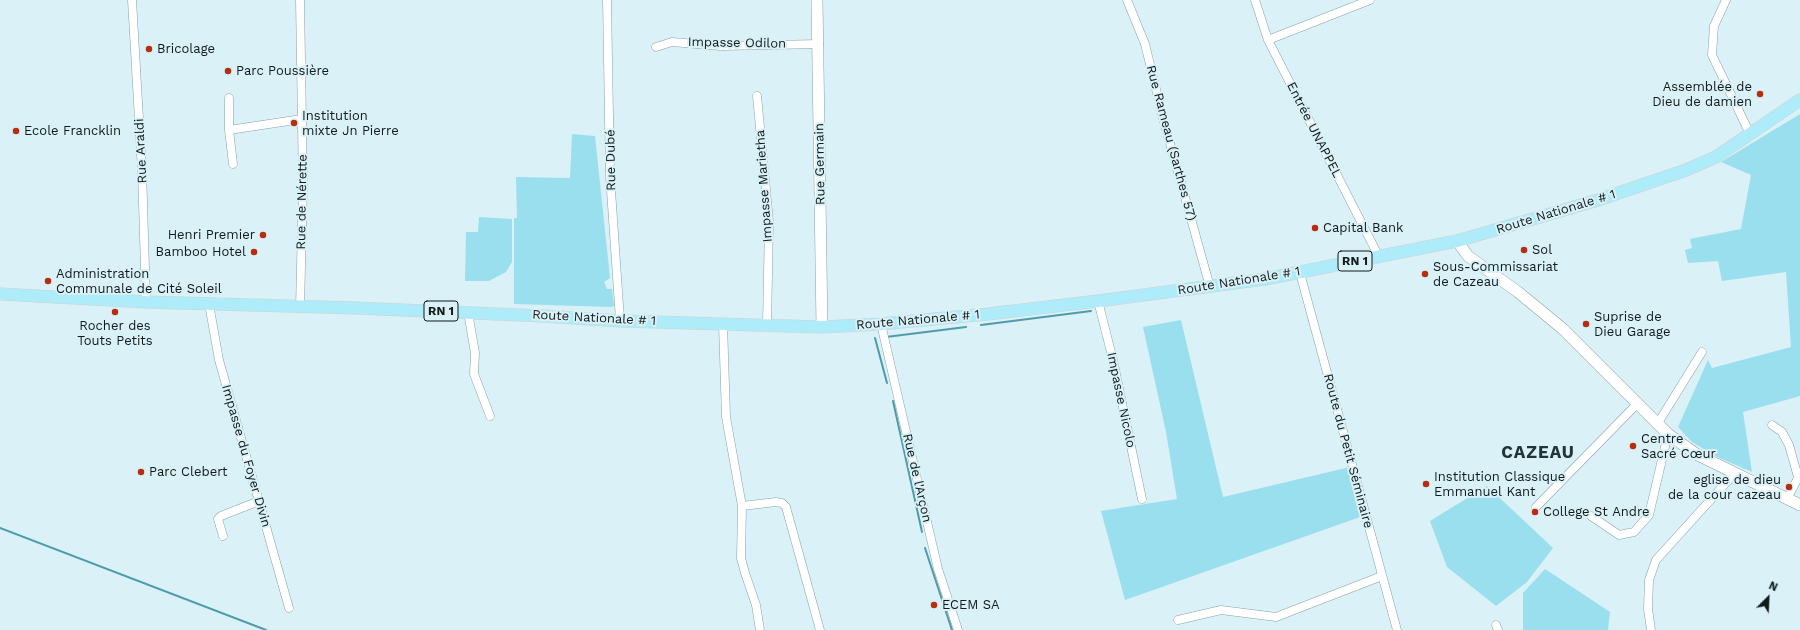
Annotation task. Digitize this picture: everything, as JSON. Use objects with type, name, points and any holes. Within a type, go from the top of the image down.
[{"type":"main road","name":"Rue Germain","points":[[817,0],[822,327]]},
{"type":"main road","name":"Route Nationale # 1","points":[[0,294],[146,302],[468,312],[620,320],[822,327],[881,324],[1098,302],[1210,287],[1300,272],[1457,241],[1598,200],[1686,170],[1716,157],[1800,100]]},
{"type":"main road","points":[[1457,241],[1468,256],[1518,292],[1563,329],[1668,434],[1696,454],[1734,474],[1800,505]]},
{"type":"street","name":"Rue Araldi","points":[[132,0],[142,170],[146,302]]},
{"type":"street","name":"Rue de Nérette","points":[[300,0],[303,186],[300,307]]},
{"type":"street","name":"Rue Dubé","points":[[607,0],[610,176],[620,320]]},
{"type":"street","name":"Rue Rameau (Sarthes 57)","points":[[1127,0],[1145,44],[1163,118],[1210,287]]},
{"type":"street","name":"Entrée UNAPPEL","points":[[1255,0],[1268,40],[1378,257]]},
{"type":"street","points":[[1268,40],[1370,0]]},
{"type":"street","points":[[1726,0],[1714,26],[1712,54],[1750,134]]},
{"type":"street","name":"Impasse Odilon","points":[[656,47],[672,42],[721,46],[818,44]]},
{"type":"street","name":"Impasse Marietha","points":[[757,96],[769,222],[767,325]]},
{"type":"street","points":[[229,98],[229,130],[232,164]]},
{"type":"street","points":[[229,130],[302,119]]},
{"type":"street","name":"Route du Petit Séminaire","points":[[1300,272],[1397,630]]},
{"type":"street","name":"Impasse Nicolo","points":[[1098,302],[1113,360],[1142,499]]},
{"type":"street","name":"Impasse du Foyer Divin","points":[[209,304],[219,360],[289,608]]},
{"type":"street","points":[[468,312],[475,353],[474,374],[490,416]]},
{"type":"street","points":[[723,324],[726,417],[742,506],[741,558],[756,605],[760,630]]},
{"type":"street","name":"Rue de l'Arçon","points":[[881,324],[938,569],[958,630]]},
{"type":"street","points":[[1658,423],[1702,352]]},
{"type":"street","points":[[1536,507],[1638,403]]},
{"type":"street","points":[[1772,425],[1782,432],[1789,445],[1799,476],[1786,499]]},
{"type":"street","points":[[1591,516],[1619,535],[1634,532],[1649,515],[1668,434]]},
{"type":"street","points":[[1651,630],[1648,609],[1649,580],[1656,560],[1734,474]]},
{"type":"street","points":[[223,536],[218,519],[221,516],[259,501]]},
{"type":"street","points":[[742,506],[776,502],[782,503],[786,507],[820,630]]},
{"type":"street","points":[[1178,620],[1221,610],[1276,617],[1382,576]]},
{"type":"shaded area","points":[[1800,114],[1800,396],[1743,412],[1752,472],[1715,456],[1692,442],[1678,427],[1708,360],[1712,368],[1791,347],[1786,272],[1722,281],[1718,261],[1688,263],[1685,250],[1692,248],[1690,239],[1741,229],[1751,175],[1721,162]]},
{"type":"shaded area","points":[[572,134],[595,136],[610,278],[604,282],[607,289],[612,289],[614,305],[612,307],[514,304],[514,218],[517,218],[516,177],[570,178]]},
{"type":"shaded area","points":[[479,217],[512,219],[512,262],[506,272],[489,281],[465,281],[466,232],[478,232]]},
{"type":"shaded area","points":[[1181,320],[1223,497],[1350,467],[1363,516],[1125,600],[1101,511],[1177,499],[1166,432],[1143,327]]},
{"type":"shaded area","points":[[1487,486],[1553,548],[1527,582],[1496,606],[1447,567],[1430,521]]},
{"type":"shaded area","points":[[1545,569],[1610,612],[1608,630],[1523,630],[1523,593]]},
{"type":"waterway","points":[[981,325],[1091,311]]},
{"type":"waterway","points":[[886,337],[966,327]]},
{"type":"waterway","points":[[875,338],[887,383]]},
{"type":"waterway","points":[[893,401],[922,532]]},
{"type":"waterway","points":[[0,528],[266,630]]},
{"type":"waterway","points":[[925,548],[952,630]]},
{"type":"place","name":"Bricolage","points":[[149,49]]},
{"type":"place","name":"Parc Poussière","points":[[228,71]]},
{"type":"place","name":"Assemblée de Dieu de damien","points":[[1760,94]]},
{"type":"place","name":"Institution mixte Jn Pierre","points":[[294,123]]},
{"type":"place","name":"Ecole Francklin","points":[[16,131]]},
{"type":"place","name":"Capital Bank","points":[[1315,228]]},
{"type":"place","name":"Henri Premier","points":[[263,235]]},
{"type":"place","name":"Sol","points":[[1524,250]]},
{"type":"place","name":"Bamboo Hotel","points":[[254,252]]},
{"type":"place","name":"Sous-Commissariat de Cazeau","points":[[1425,274]]},
{"type":"place","name":"Administration Communale de Cité Soleil","points":[[48,281]]},
{"type":"place","name":"Rocher des Touts Petits","points":[[115,312]]},
{"type":"place","name":"Suprise de Dieu Garage","points":[[1586,324]]},
{"type":"place","name":"Centre Sacré Cœur","points":[[1633,446]]},
{"type":"place","name":"Parc Clebert","points":[[141,472]]},
{"type":"place","name":"Institution Classique Emmanuel Kant","points":[[1426,484]]},
{"type":"place","name":"eglise de dieu de la cour cazeau","points":[[1789,487]]},
{"type":"place","name":"College St Andre","points":[[1535,512]]},
{"type":"place","name":"ECEM SA","points":[[934,605]]},
{"type":"district","name":"CAZEAU","points":[[1538,453]]}]
